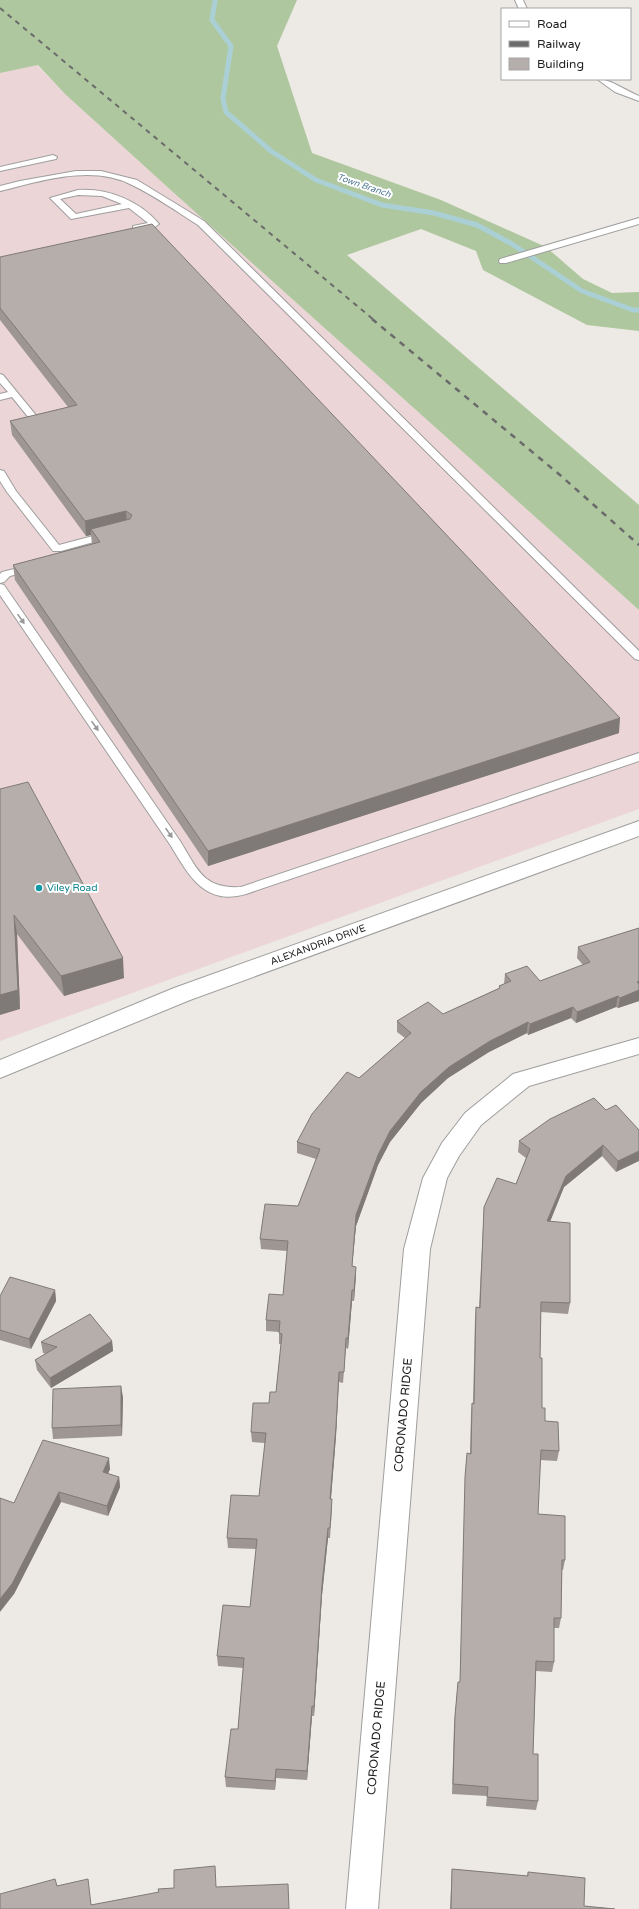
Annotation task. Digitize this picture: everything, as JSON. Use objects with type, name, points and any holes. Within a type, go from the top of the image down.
[{"type":"street","name":"ALEXANDRIA DRIVE","points":[[0,1069],[182,994],[639,828]]},
{"type":"street","name":"CORONADO RIDGE","points":[[362,1909],[417,1248],[434,1178],[450,1150],[473,1119],[521,1080],[639,1046]]},
{"type":"lane","points":[[603,80],[618,90],[639,99]]},
{"type":"lane","points":[[0,169],[53,157]]},
{"type":"lane","points":[[0,189],[20,183],[76,173],[102,174],[134,182],[201,223],[299,322],[639,657]]},
{"type":"lane","points":[[125,231],[155,224],[132,205],[107,194],[81,192],[54,198],[74,217],[132,205]]},
{"type":"lane","points":[[503,261],[587,238],[639,221]]},
{"type":"lane","points":[[0,377],[36,421]]},
{"type":"lane","points":[[0,397],[14,394]]},
{"type":"lane","points":[[0,473],[12,492],[58,550]]},
{"type":"lane","points":[[49,559],[58,550],[120,532]]},
{"type":"lane","points":[[0,580],[6,574],[37,566]]},
{"type":"lane","points":[[0,587],[176,844],[197,879],[215,890],[229,893],[242,891],[639,757]]},
{"type":"shaded area","points":[[37,65],[65,94],[174,193],[639,610],[639,809],[0,1041],[0,73]]},
{"type":"green space","points":[[0,0],[297,0],[277,46],[312,153],[441,200],[546,247],[583,279],[612,293],[639,292],[639,331],[587,325],[483,270],[476,251],[421,229],[347,255],[639,505],[639,610],[174,193],[65,94],[38,65],[0,73]]},
{"type":"building","points":[[152,224],[620,718],[208,851],[13,565],[100,542],[91,529],[130,519],[132,515],[126,511],[85,521],[10,421],[77,405],[0,308],[0,257]]},
{"type":"building","name":"Viley Road","points":[[28,782],[123,958],[61,976],[14,915],[18,990],[0,995],[0,789]]},
{"type":"building","points":[[639,928],[639,981],[637,982],[639,984],[639,990],[620,998],[618,996],[577,1012],[573,1007],[530,1024],[528,1022],[490,1041],[449,1067],[421,1092],[390,1131],[378,1155],[356,1215],[352,1266],[356,1267],[354,1290],[352,1290],[348,1338],[346,1338],[344,1372],[339,1372],[330,1499],[332,1499],[330,1528],[328,1528],[322,1585],[314,1707],[312,1706],[307,1771],[276,1769],[275,1781],[225,1777],[231,1729],[238,1729],[244,1658],[217,1656],[223,1605],[250,1607],[257,1539],[227,1538],[231,1495],[259,1496],[266,1433],[251,1432],[253,1403],[269,1403],[270,1392],[276,1392],[282,1334],[279,1333],[280,1321],[266,1320],[269,1294],[283,1295],[288,1241],[260,1239],[265,1204],[298,1206],[320,1149],[297,1142],[312,1114],[347,1072],[359,1078],[411,1033],[397,1021],[428,1002],[443,1014],[500,988],[499,986],[511,981],[505,974],[527,966],[540,981],[590,962],[578,947]]},
{"type":"building","points":[[594,1098],[606,1110],[616,1105],[639,1130],[639,1151],[618,1161],[603,1145],[566,1176],[547,1221],[570,1223],[570,1303],[541,1302],[540,1358],[542,1358],[542,1408],[545,1408],[545,1421],[558,1422],[559,1451],[541,1450],[538,1514],[565,1516],[565,1560],[562,1560],[561,1618],[554,1618],[554,1662],[536,1661],[533,1754],[538,1754],[538,1801],[487,1797],[488,1787],[453,1784],[455,1716],[458,1682],[460,1682],[465,1477],[467,1453],[471,1454],[472,1403],[474,1404],[476,1307],[480,1308],[484,1207],[497,1178],[516,1184],[530,1149],[519,1141],[550,1119]]},
{"type":"building","points":[[10,1277],[55,1290],[29,1339],[0,1330],[0,1296]]},
{"type":"building","points":[[90,1314],[112,1341],[50,1378],[35,1360],[57,1347],[41,1342]]},
{"type":"building","points":[[121,1386],[121,1425],[52,1428],[53,1389]]},
{"type":"building","points":[[43,1440],[109,1458],[103,1472],[119,1477],[107,1506],[59,1492],[12,1584],[0,1599],[0,1498],[14,1503]]},
{"type":"building","points":[[215,1866],[216,1887],[288,1884],[289,1909],[0,1909],[0,1894],[55,1879],[57,1886],[88,1879],[91,1905],[159,1892],[158,1889],[174,1888],[174,1870]]},
{"type":"building","points":[[452,1869],[528,1876],[528,1872],[585,1878],[584,1906],[615,1909],[451,1909]]},
{"type":"waterway","name":"Town Branch","points":[[215,0],[212,20],[231,46],[223,98],[226,112],[271,151],[316,180],[382,205],[434,213],[477,225],[512,244],[582,291],[633,310],[639,310]]},
{"type":"railway","points":[[0,8],[374,320]]},
{"type":"railway","points":[[372,319],[560,475],[639,545]]},
{"type":"place","name":"Viley Road","points":[[39,888]]}]
